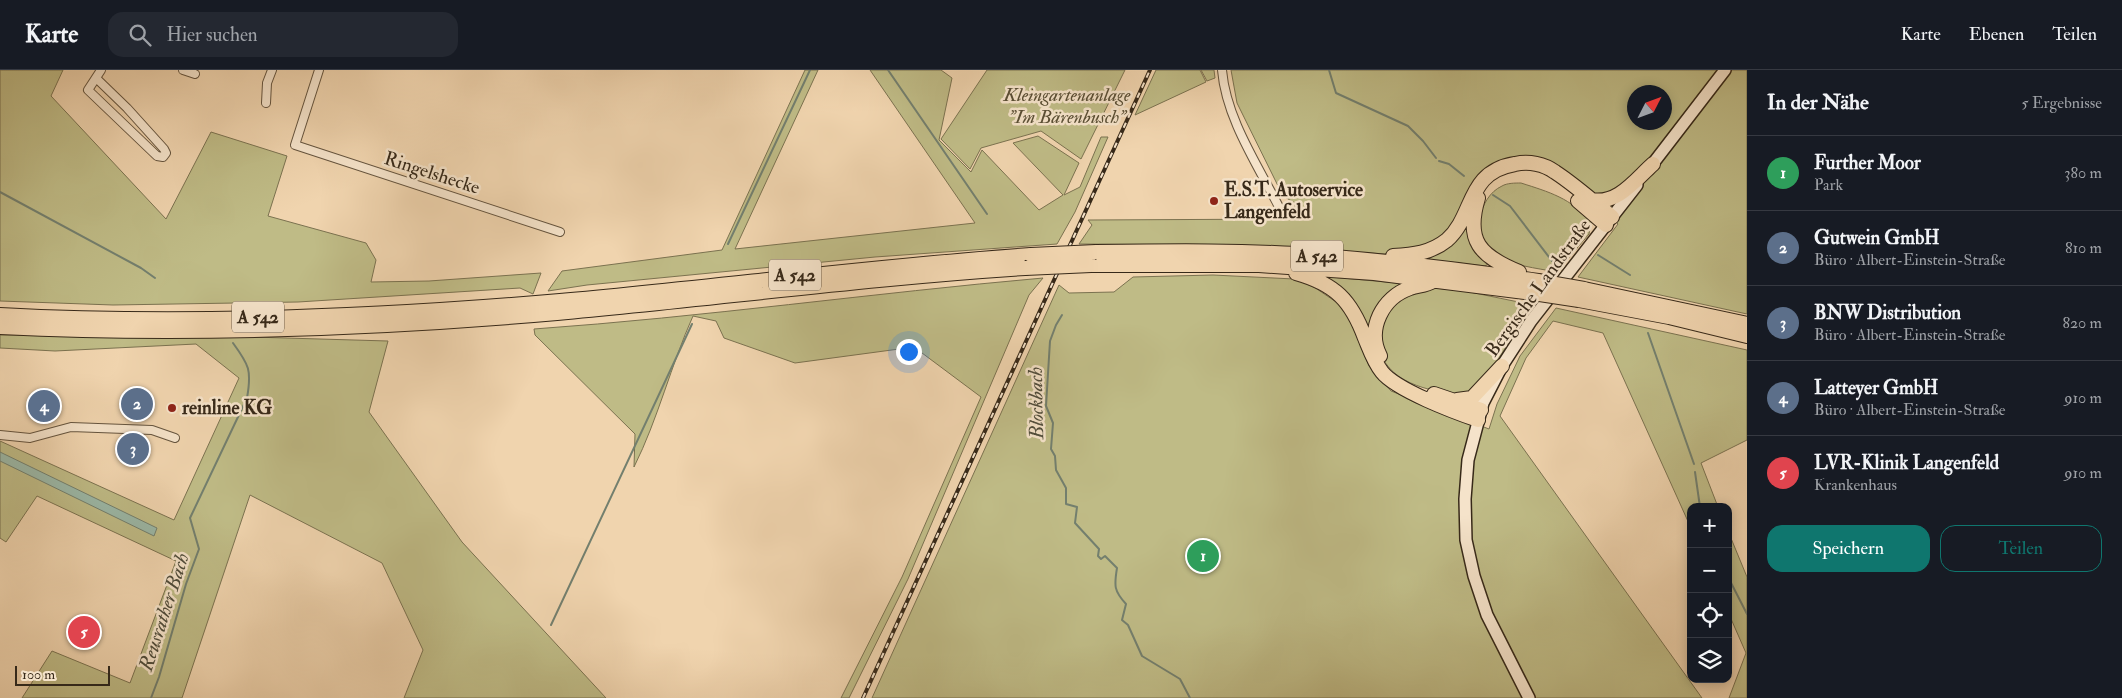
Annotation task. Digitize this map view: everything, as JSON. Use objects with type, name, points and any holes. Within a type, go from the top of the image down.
[{"type":"highway","points":[[1322,256],[1355,254],[1411,255],[1424,253],[1436,248],[1448,239],[1454,231],[1478,185],[1505,166],[1532,163],[1555,171],[1591,200],[1609,221]]},
{"type":"highway","points":[[1591,200],[1599,202],[1615,198],[1653,164]]},
{"type":"highway","points":[[1536,287],[1487,256],[1478,244],[1473,231],[1474,210],[1481,193],[1494,179],[1506,172],[1520,169],[1534,170],[1547,174],[1609,221]]},
{"type":"highway","name":"A 542","points":[[0,327],[41,329],[264,329],[558,307],[921,274],[1028,262],[1226,252],[1322,256],[1467,270],[1536,287]]},
{"type":"highway","name":"A 542","points":[[1093,258],[1374,272],[1536,287],[1747,324]]},
{"type":"highway","points":[[1259,266],[1278,272],[1293,272],[1328,285],[1338,293],[1353,311],[1374,360],[1382,373],[1402,388],[1479,415]]},
{"type":"highway","points":[[1435,279],[1428,284],[1411,287],[1390,299],[1383,308],[1378,318],[1376,343],[1378,353],[1385,366],[1398,379],[1411,386],[1455,400],[1479,415]]},
{"type":"highway","name":"A 542","points":[[1582,294],[1747,336]]},
{"type":"highway","name":"A 542","points":[[0,315],[52,318],[265,317],[514,310]]},
{"type":"highway","points":[[1455,400],[1472,398],[1502,366]]},
{"type":"main road","name":"Bergische Landstraße","points":[[1529,698],[1487,616],[1466,540],[1465,499],[1468,460],[1479,415],[1502,366],[1531,321],[1725,70]]},
{"type":"street","points":[[96,78],[127,108],[164,149],[166,153],[163,157],[157,156],[93,97],[88,90],[96,78],[102,70]]},
{"type":"street","points":[[183,70],[194,74]]},
{"type":"street","points":[[266,102],[267,84],[272,70]]},
{"type":"street","name":"Ringelshecke","points":[[319,70],[295,145],[560,232]]},
{"type":"street","points":[[1222,70],[1223,83],[1230,107],[1278,206]]},
{"type":"street","points":[[0,435],[30,438],[71,427],[152,430],[176,438]]},
{"type":"green space","points":[[0,70],[63,70],[51,96],[166,219],[211,132],[287,156],[268,216],[366,243],[376,260],[371,282],[429,281],[541,273],[533,294],[520,288],[298,302],[113,305],[0,301]]},
{"type":"green space","points":[[805,70],[818,70],[735,249],[975,223],[870,70],[941,70],[952,78],[939,140],[971,172],[982,150],[1039,210],[1063,195],[1013,143],[1038,136],[1079,163],[1064,195],[1080,187],[1101,137],[1108,137],[1075,212],[1057,244],[875,257],[587,285],[548,291],[562,271],[722,250]]},
{"type":"green space","name":"Kleingartenanlage \"Im Bärenbusch\"","points":[[987,70],[1125,70],[1081,159],[1041,131],[981,148],[970,169],[941,139]]},
{"type":"green space","points":[[1156,70],[1200,70],[1206,82],[1135,115]]},
{"type":"green space","points":[[1201,70],[1214,70],[1215,78],[1207,81]]},
{"type":"green space","points":[[1231,70],[1747,70],[1747,314],[1578,277],[1618,224],[1592,196],[1568,179],[1506,162],[1443,239],[1401,255],[1241,245],[1079,244],[1092,225],[1088,220],[1294,219],[1295,203],[1283,196],[1237,103]]},
{"type":"green space","points":[[1521,183],[1567,201],[1591,222],[1589,234],[1557,272],[1524,266],[1501,258],[1486,247],[1482,239],[1480,218],[1487,199],[1494,191],[1504,185]]},
{"type":"green space","points":[[1469,211],[1475,251],[1488,264],[1485,266],[1423,259]]},
{"type":"green space","points":[[1213,275],[1294,279],[1314,287],[1345,308],[1369,366],[1391,391],[1489,429],[1497,404],[1520,356],[1556,308],[1747,350],[1747,440],[1701,463],[1716,503],[1687,503],[1687,519],[1603,333],[1553,321],[1526,358],[1500,416],[1687,677],[1687,683],[1691,683],[1702,698],[872,698],[1059,285],[1069,293],[1114,292],[1133,277]]},
{"type":"green space","points":[[1320,276],[1408,284],[1388,296],[1370,342]]},
{"type":"green space","points":[[1043,278],[1029,295],[908,579],[849,698],[841,698],[902,577],[981,397],[914,347],[795,363],[724,338],[716,321],[693,316],[643,449],[634,467],[635,434],[535,335],[534,329],[661,318]]},
{"type":"green space","points":[[1434,288],[1465,291],[1533,305],[1488,375],[1468,395],[1430,389],[1404,380],[1385,363],[1380,351],[1381,324],[1390,306],[1401,297]]},
{"type":"green space","points":[[0,335],[217,336],[388,341],[369,412],[462,542],[606,698],[404,698],[423,650],[382,563],[250,495],[182,698],[22,698],[52,651],[130,683],[176,561],[37,496],[6,542],[0,538],[0,441],[174,520],[239,378],[196,344],[55,351],[0,348]]},
{"type":"green space","points":[[1732,541],[1747,577],[1747,698],[1729,698],[1746,653],[1732,621]]},
{"type":"shaded area","points":[[0,452],[157,528],[154,536],[0,461]]},
{"type":"waterway","points":[[728,244],[810,70]]},
{"type":"waterway","name":"Blockbach","points":[[888,70],[987,214]]},
{"type":"waterway","points":[[1329,70],[1336,93],[1408,126],[1436,158]]},
{"type":"waterway","points":[[1439,161],[1449,164],[1464,176]]},
{"type":"waterway","points":[[0,192],[141,268],[155,278]]},
{"type":"waterway","points":[[1493,195],[1510,206],[1552,261],[1557,263],[1566,257],[1576,243]]},
{"type":"waterway","points":[[1598,255],[1630,275]]},
{"type":"waterway","name":"Blockbach","points":[[1062,315],[1050,341],[1046,406],[1053,423],[1051,449],[1055,456],[1056,470],[1066,488],[1066,504],[1077,507],[1075,523],[1099,549],[1098,556],[1101,559],[1105,556],[1117,568],[1116,588],[1126,604],[1122,620],[1128,625],[1142,656],[1180,679],[1190,698]]},
{"type":"waterway","points":[[551,625],[692,324]]},
{"type":"waterway","points":[[1648,333],[1694,464]]},
{"type":"waterway","name":"Reusrather Bach","points":[[151,698],[186,584],[199,549],[190,518],[247,398],[248,368],[233,343]]},
{"type":"waterway","points":[[1695,472],[1699,503]]},
{"type":"waterway","points":[[1732,585],[1747,614]]},
{"type":"railway","points":[[863,698],[1150,70]]},
{"type":"place","name":"E.S.T. Autoservice Langenfeld","points":[[1214,201]]},
{"type":"place","name":"Gutwein GmbH","points":[[137,404]]},
{"type":"place","name":"Latteyer GmbH","points":[[44,406]]},
{"type":"place","name":"reinline KG","points":[[172,408]]},
{"type":"place","name":"BNW Distribution","points":[[133,449]]},
{"type":"place","name":"Further Moor","points":[[1203,556]]},
{"type":"place","name":"LVR-Klinik Langenfeld","points":[[84,632]]}]
